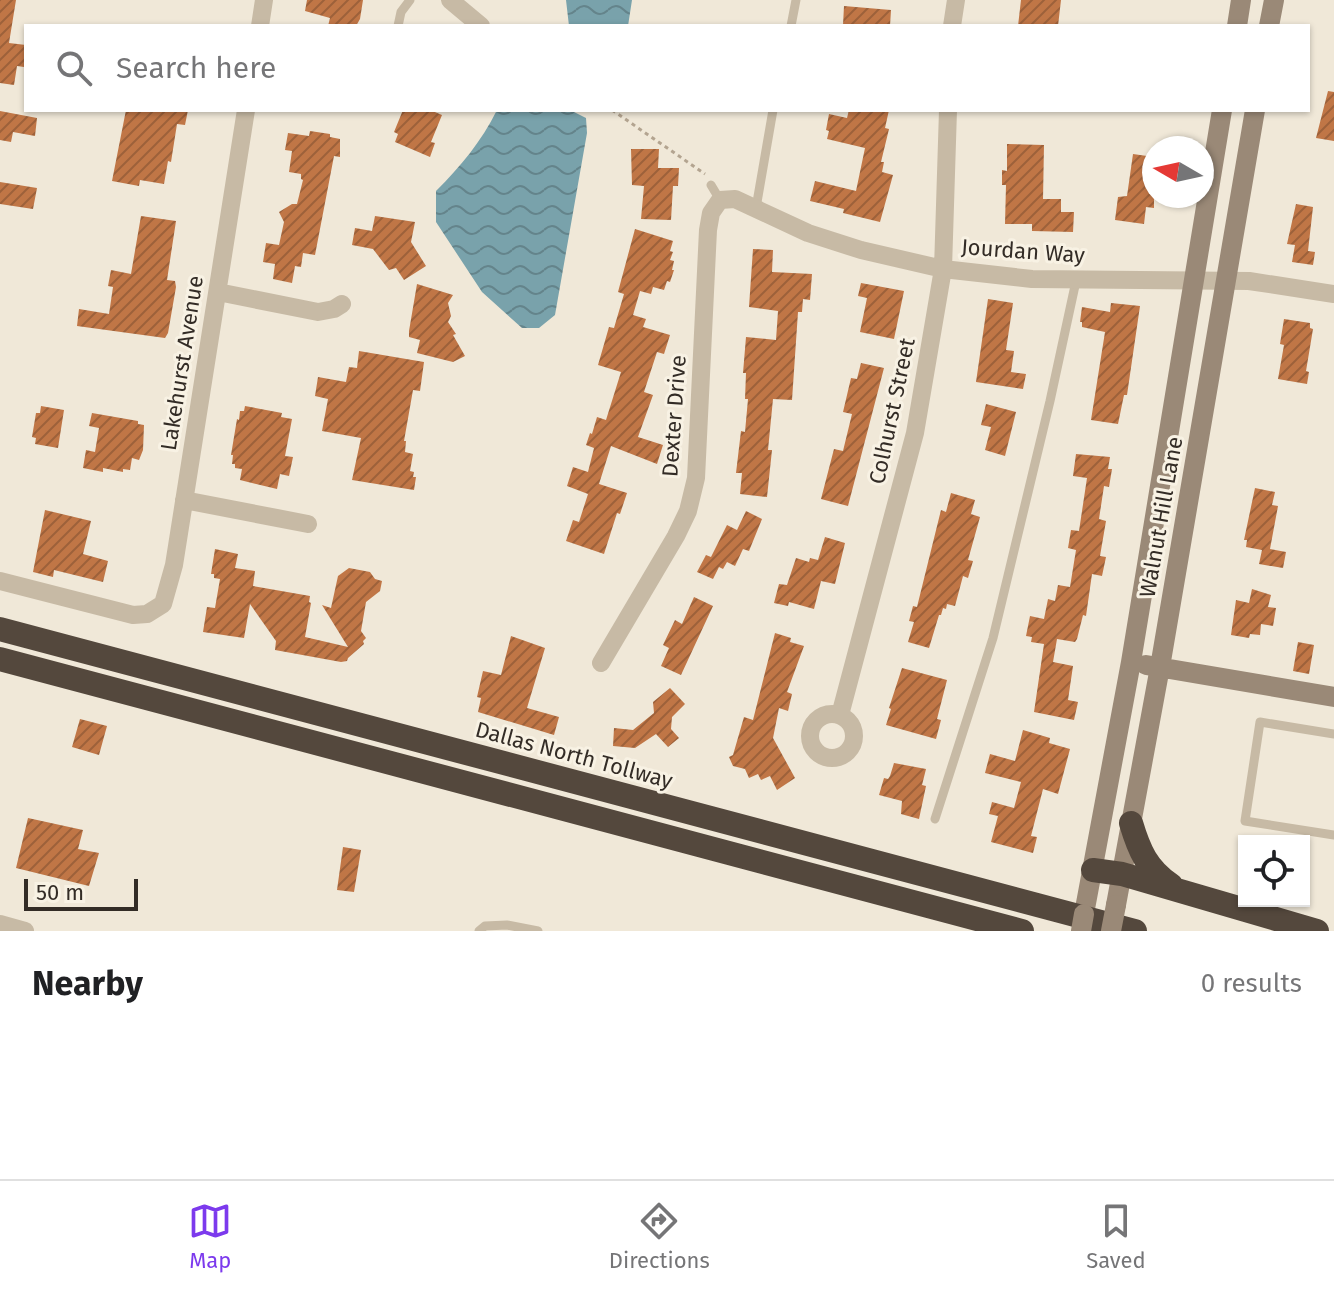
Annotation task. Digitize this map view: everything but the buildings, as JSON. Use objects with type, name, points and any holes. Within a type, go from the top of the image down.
[{"type":"highway","name":"Dallas North Tollway","points":[[0,629],[1135,931]]},
{"type":"highway","points":[[0,659],[1022,931]]},
{"type":"highway","points":[[1131,823],[1143,858],[1158,876],[1180,890]]},
{"type":"highway","points":[[1093,870],[1122,874],[1317,931]]},
{"type":"main road","points":[[1237,24],[1241,0]]},
{"type":"main road","points":[[1269,24],[1274,0]]},
{"type":"main road","name":"Walnut Hill Lane","points":[[1081,931],[1131,662],[1222,112]]},
{"type":"main road","name":"Walnut Hill Lane","points":[[1111,931],[1160,667],[1255,112]]},
{"type":"main road","points":[[1131,662],[1334,697]]},
{"type":"street","points":[[260,24],[264,0]]},
{"type":"street","points":[[450,0],[479,24]]},
{"type":"street","points":[[952,24],[956,0]]},
{"type":"street","name":"Lakehurst Avenue","points":[[0,581],[133,615],[147,614],[163,604],[174,565],[246,112]]},
{"type":"street","name":"Colhurst Street","points":[[840,715],[915,433],[943,269],[948,112]]},
{"type":"street","name":"Jourdan Way","points":[[716,193],[821,238],[943,269],[1076,281],[1249,281],[1334,294]]},
{"type":"street","name":"Dexter Drive","points":[[601,663],[688,511],[696,478],[708,230],[716,193]]},
{"type":"street","points":[[218,292],[318,312],[342,304]]},
{"type":"street","points":[[184,500],[308,524]]},
{"type":"street","points":[[0,924],[25,931]]},
{"type":"lane","points":[[398,24],[401,12],[410,0]]},
{"type":"lane","points":[[791,24],[796,0]]},
{"type":"lane","points":[[756,208],[773,112]]},
{"type":"lane","points":[[935,819],[993,638],[1076,281]]},
{"type":"lane","points":[[1334,734],[1260,722],[1245,821],[1334,835]]},
{"type":"lane","points":[[479,931],[485,926],[507,925],[538,931]]},
{"type":"path","points":[[615,112],[713,179],[716,193]]},
{"type":"water","points":[[566,0],[632,0],[628,24],[569,24]]},
{"type":"water","points":[[496,112],[574,112],[586,118],[587,133],[555,315],[539,328],[522,328],[482,292],[436,222],[436,191],[484,133]]}]
